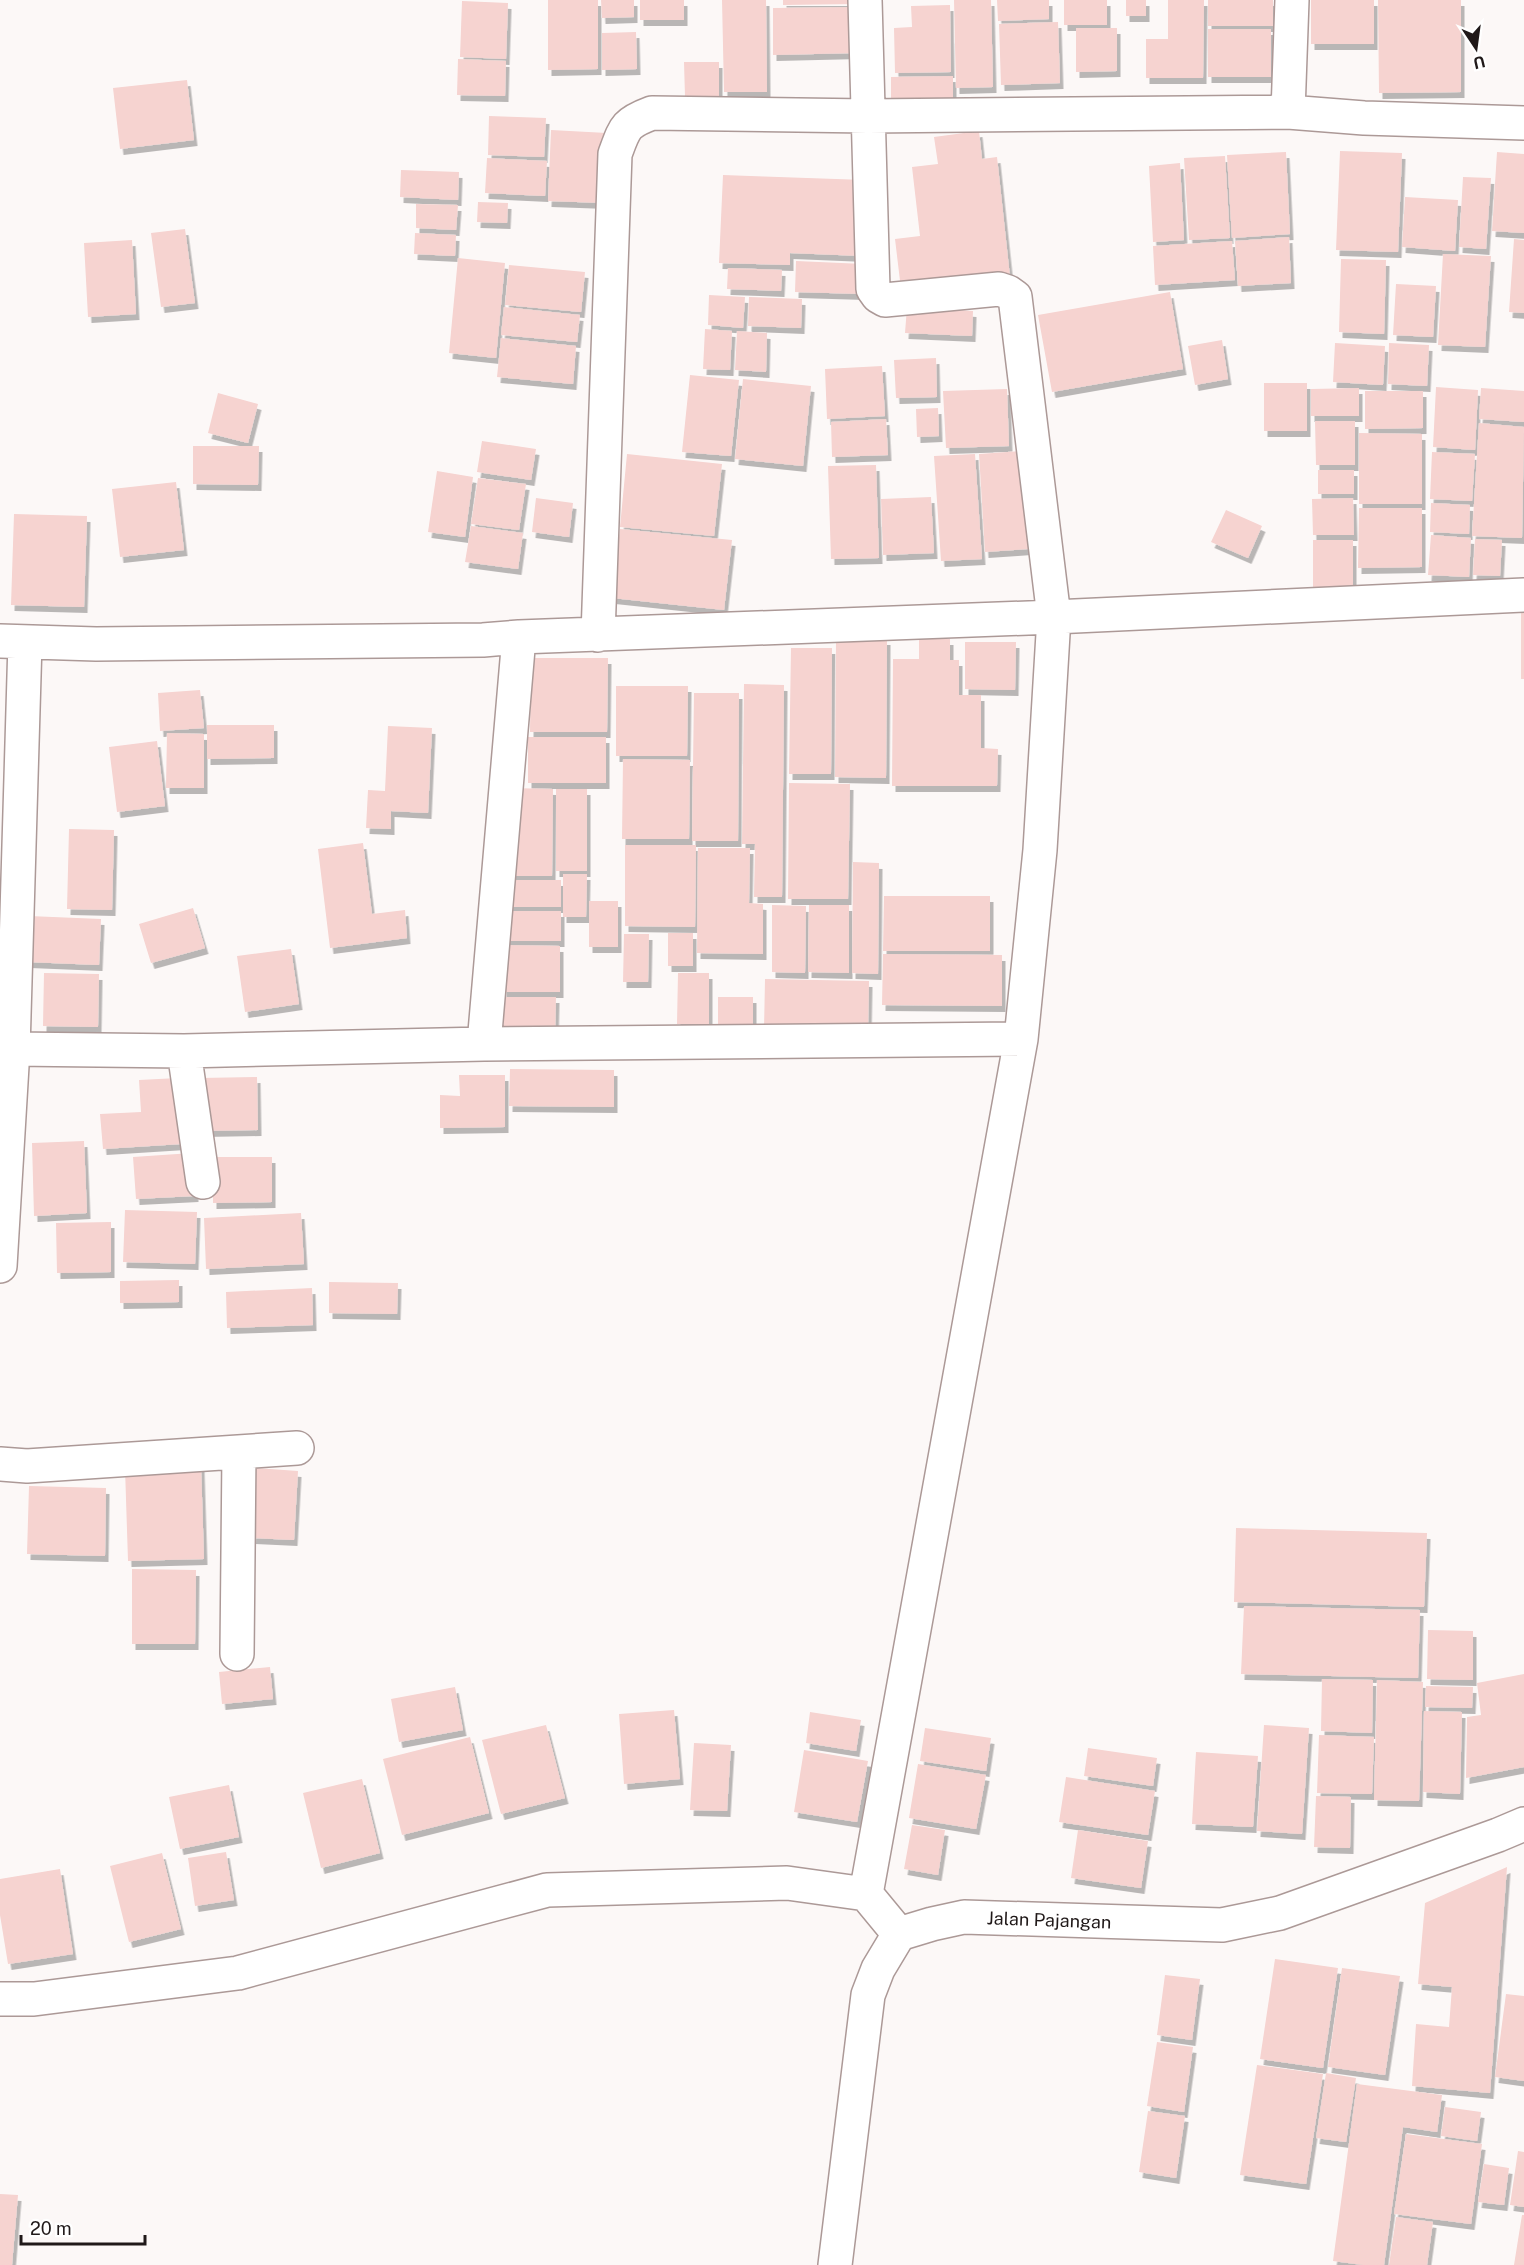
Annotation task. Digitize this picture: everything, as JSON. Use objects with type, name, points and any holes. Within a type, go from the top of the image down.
[{"type":"street","points":[[865,0],[873,289],[885,300],[999,289],[1015,297],[1053,617],[1040,850],[1021,1039],[866,1894]]},
{"type":"street","points":[[1288,112],[1292,0]]},
{"type":"street","points":[[598,634],[615,153],[631,120],[652,112],[868,116],[1288,112],[1364,118],[1524,123]]},
{"type":"street","points":[[0,1266],[14,1048],[13,642],[96,644],[483,640],[519,636],[1053,617],[1524,595]]},
{"type":"street","points":[[484,1044],[519,636]]},
{"type":"street","points":[[14,1048],[184,1051],[484,1044],[1021,1039]]},
{"type":"street","points":[[184,1051],[203,1182]]},
{"type":"street","points":[[0,1464],[27,1466],[297,1448]]},
{"type":"street","points":[[237,1654],[239,1452]]},
{"type":"street","name":"Jalan Pajangan","points":[[899,1934],[964,1917],[1222,1925],[1280,1912],[1524,1824]]},
{"type":"street","points":[[0,1999],[34,2000],[238,1973],[547,1890],[787,1883],[866,1894],[899,1934],[878,1970],[868,1995],[835,2265]]},
{"type":"building","points":[[548,0],[598,0],[598,69],[548,70]]},
{"type":"building","points":[[601,0],[634,0],[634,17],[602,18]]},
{"type":"building","points":[[640,0],[684,0],[684,20],[640,20]]},
{"type":"building","points":[[722,0],[766,0],[767,92],[724,92]]},
{"type":"building","points":[[783,0],[858,0],[858,4],[783,5]]},
{"type":"building","points":[[954,0],[991,0],[993,87],[956,88]]},
{"type":"building","points":[[997,0],[1049,0],[1049,19],[998,21]]},
{"type":"building","points":[[1064,0],[1107,0],[1107,25],[1064,25]]},
{"type":"building","points":[[1126,0],[1146,0],[1146,16],[1126,16]]},
{"type":"building","points":[[1168,0],[1204,0],[1203,78],[1146,78],[1146,39],[1168,39]]},
{"type":"building","points":[[1208,0],[1273,0],[1273,26],[1208,26]]},
{"type":"building","points":[[1311,0],[1374,0],[1374,44],[1311,44]]},
{"type":"building","points":[[1378,0],[1461,0],[1461,92],[1379,93]]},
{"type":"building","points":[[462,1],[508,3],[506,59],[460,57]]},
{"type":"building","points":[[950,5],[951,72],[895,73],[894,28],[912,27],[911,6]]},
{"type":"building","points":[[857,7],[857,53],[773,55],[773,8]]},
{"type":"building","points":[[1058,22],[1060,83],[1001,85],[999,24]]},
{"type":"building","points":[[1076,28],[1117,28],[1117,71],[1076,72]]},
{"type":"building","points":[[1208,29],[1271,29],[1271,77],[1208,77]]},
{"type":"building","points":[[636,32],[637,69],[602,70],[602,33]]},
{"type":"building","points":[[458,59],[506,61],[505,96],[457,95]]},
{"type":"building","points":[[684,62],[719,62],[719,97],[685,97]]},
{"type":"building","points":[[953,76],[953,102],[891,103],[891,77]]},
{"type":"building","points":[[187,80],[194,140],[120,149],[113,88]]},
{"type":"building","points":[[489,116],[546,118],[544,157],[488,155]]},
{"type":"building","points":[[551,130],[607,133],[604,203],[548,201]]},
{"type":"building","points":[[979,131],[982,159],[997,157],[1010,277],[901,289],[895,239],[920,236],[912,167],[938,164],[934,137]]},
{"type":"building","points":[[1340,151],[1402,153],[1398,252],[1336,250]]},
{"type":"building","points":[[1286,152],[1290,234],[1232,238],[1227,155]]},
{"type":"building","points":[[1497,152],[1524,154],[1524,233],[1492,231]]},
{"type":"building","points":[[1225,156],[1230,238],[1189,240],[1184,158]]},
{"type":"building","points":[[487,158],[547,161],[545,196],[485,193]]},
{"type":"building","points":[[1180,163],[1184,240],[1153,242],[1149,166]]},
{"type":"building","points":[[401,170],[459,172],[458,200],[400,197]]},
{"type":"building","points":[[723,175],[865,180],[862,256],[790,253],[790,265],[719,263]]},
{"type":"building","points":[[1463,177],[1491,178],[1486,249],[1459,247]]},
{"type":"building","points":[[1405,197],[1458,200],[1455,251],[1402,247]]},
{"type":"building","points":[[478,202],[508,203],[507,223],[477,222]]},
{"type":"building","points":[[416,204],[458,205],[456,230],[416,228]]},
{"type":"building","points":[[185,229],[195,303],[161,307],[151,233]]},
{"type":"building","points":[[415,233],[456,235],[455,256],[414,254]]},
{"type":"building","points":[[1289,237],[1291,283],[1238,286],[1235,241]]},
{"type":"building","points":[[1514,239],[1524,240],[1524,313],[1509,312]]},
{"type":"building","points":[[132,240],[136,314],[88,317],[84,243]]},
{"type":"building","points":[[1232,241],[1235,280],[1155,285],[1153,246]]},
{"type":"building","points":[[1443,254],[1491,256],[1485,347],[1438,345]]},
{"type":"building","points":[[458,258],[505,263],[496,358],[449,353]]},
{"type":"building","points":[[1341,259],[1386,260],[1384,334],[1339,332]]},
{"type":"building","points":[[796,261],[864,264],[862,294],[795,292]]},
{"type":"building","points":[[509,265],[585,272],[581,312],[505,305]]},
{"type":"building","points":[[728,268],[782,270],[781,291],[727,289]]},
{"type":"building","points":[[1396,284],[1436,286],[1433,337],[1393,335]]},
{"type":"building","points":[[1170,292],[1183,369],[1052,392],[1038,315]]},
{"type":"building","points":[[709,295],[745,297],[743,328],[708,325]]},
{"type":"building","points":[[749,297],[802,299],[801,328],[748,326]]},
{"type":"building","points":[[504,307],[580,315],[577,342],[501,335]]},
{"type":"building","points":[[907,307],[973,311],[972,336],[905,333]]},
{"type":"building","points":[[705,329],[732,331],[730,370],[703,369]]},
{"type":"building","points":[[737,331],[767,333],[766,372],[735,370]]},
{"type":"building","points":[[501,338],[576,346],[573,384],[497,377]]},
{"type":"building","points":[[1222,340],[1228,379],[1195,385],[1188,346]]},
{"type":"building","points":[[1335,343],[1385,346],[1383,385],[1333,382]]},
{"type":"building","points":[[1389,343],[1429,345],[1427,386],[1388,384]]},
{"type":"building","points":[[936,358],[937,397],[896,398],[894,360]]},
{"type":"building","points":[[882,366],[885,416],[827,419],[825,369]]},
{"type":"building","points":[[690,375],[739,380],[731,456],[682,452]]},
{"type":"building","points":[[743,379],[811,386],[803,466],[735,459]]},
{"type":"building","points":[[1264,383],[1307,383],[1307,431],[1264,431]]},
{"type":"building","points":[[1436,387],[1478,390],[1475,450],[1433,447]]},
{"type":"building","points":[[1359,388],[1359,416],[1311,416],[1311,389]]},
{"type":"building","points":[[1481,388],[1524,391],[1524,422],[1479,419]]},
{"type":"building","points":[[1007,389],[1009,446],[946,448],[943,391]]},
{"type":"building","points":[[1365,391],[1423,391],[1423,428],[1365,429]]},
{"type":"building","points":[[218,393],[258,404],[248,443],[208,433]]},
{"type":"building","points":[[938,408],[939,436],[917,437],[916,409]]},
{"type":"building","points":[[886,419],[888,455],[832,457],[831,422]]},
{"type":"building","points":[[1315,421],[1355,421],[1355,465],[1316,465]]},
{"type":"building","points":[[1479,423],[1524,427],[1522,538],[1472,536]]},
{"type":"building","points":[[1359,433],[1422,434],[1422,504],[1359,504]]},
{"type":"building","points":[[482,441],[536,449],[531,480],[477,472]]},
{"type":"building","points":[[193,446],[259,446],[258,485],[193,484]]},
{"type":"building","points":[[1022,451],[1028,549],[985,552],[979,454]]},
{"type":"building","points":[[1432,452],[1475,454],[1472,501],[1430,499]]},
{"type":"building","points":[[627,454],[722,464],[714,536],[620,527]]},
{"type":"building","points":[[975,454],[982,559],[941,561],[934,456]]},
{"type":"building","points":[[876,465],[879,558],[831,559],[828,466]]},
{"type":"building","points":[[1318,470],[1354,470],[1354,494],[1318,494]]},
{"type":"building","points":[[437,471],[473,477],[465,537],[428,532]]},
{"type":"building","points":[[478,478],[526,484],[519,530],[471,524]]},
{"type":"building","points":[[176,482],[184,550],[120,557],[112,489]]},
{"type":"building","points":[[931,497],[934,553],[883,555],[881,499]]},
{"type":"building","points":[[536,498],[573,503],[569,537],[532,532]]},
{"type":"building","points":[[1353,498],[1354,535],[1313,535],[1312,499]]},
{"type":"building","points":[[1431,503],[1470,505],[1469,534],[1430,532]]},
{"type":"building","points":[[1359,508],[1422,508],[1422,567],[1358,568]]},
{"type":"building","points":[[1226,510],[1262,526],[1248,558],[1211,542]]},
{"type":"building","points":[[14,514],[87,516],[84,607],[11,605]]},
{"type":"building","points":[[471,526],[523,533],[518,569],[465,562]]},
{"type":"building","points":[[620,529],[732,540],[724,610],[612,598]]},
{"type":"building","points":[[1431,535],[1471,538],[1469,577],[1428,575]]},
{"type":"building","points":[[1475,539],[1502,540],[1500,576],[1473,575]]},
{"type":"building","points":[[1313,540],[1353,540],[1353,589],[1313,588]]},
{"type":"building","points":[[1521,607],[1524,607],[1524,679],[1521,679]]},
{"type":"building","points":[[836,639],[887,639],[886,778],[835,777]]},
{"type":"building","points":[[919,639],[950,639],[950,660],[959,660],[959,695],[981,695],[981,748],[998,749],[997,786],[892,786],[893,659],[919,659]]},
{"type":"building","points":[[965,642],[1016,642],[1015,690],[965,689]]},
{"type":"building","points":[[791,648],[832,648],[831,774],[789,774]]},
{"type":"building","points":[[531,658],[608,658],[607,732],[530,732]]},
{"type":"building","points":[[744,684],[784,685],[782,897],[754,897],[755,844],[742,844]]},
{"type":"building","points":[[616,686],[688,686],[687,756],[616,756]]},
{"type":"building","points":[[200,690],[204,728],[160,731],[158,693]]},
{"type":"building","points":[[694,693],[739,693],[738,841],[692,841]]},
{"type":"building","points":[[207,725],[274,725],[274,758],[207,759]]},
{"type":"building","points":[[388,726],[432,728],[428,813],[391,811],[391,829],[366,828],[368,790],[385,791]]},
{"type":"building","points":[[167,733],[204,734],[204,788],[166,788]]},
{"type":"building","points":[[528,737],[606,737],[606,783],[528,783]]},
{"type":"building","points":[[157,741],[165,806],[117,812],[109,747]]},
{"type":"building","points":[[623,759],[690,760],[689,839],[622,839]]},
{"type":"building","points":[[789,783],[850,784],[848,899],[788,899]]},
{"type":"building","points":[[511,788],[553,789],[552,876],[510,876]]},
{"type":"building","points":[[556,789],[587,789],[587,871],[556,871]]},
{"type":"building","points":[[69,829],[114,830],[112,910],[67,909]]},
{"type":"building","points":[[363,843],[372,914],[405,910],[407,938],[330,948],[318,849]]},
{"type":"building","points":[[625,845],[696,845],[695,927],[625,926]]},
{"type":"building","points":[[698,848],[750,848],[749,903],[763,904],[763,954],[697,953]]},
{"type":"building","points":[[853,862],[879,863],[878,974],[852,973]]},
{"type":"building","points":[[563,874],[587,874],[586,917],[563,917]]},
{"type":"building","points":[[510,880],[561,880],[561,907],[509,907]]},
{"type":"building","points":[[884,896],[990,896],[990,951],[883,951]]},
{"type":"building","points":[[589,901],[618,901],[618,947],[589,947]]},
{"type":"building","points":[[772,905],[806,906],[805,973],[772,972]]},
{"type":"building","points":[[809,905],[849,905],[849,973],[808,972]]},
{"type":"building","points":[[193,908],[205,948],[151,963],[139,924]]},
{"type":"building","points":[[504,911],[561,911],[561,941],[503,941]]},
{"type":"building","points":[[29,916],[101,919],[99,965],[27,962]]},
{"type":"building","points":[[668,933],[693,933],[693,966],[668,966]]},
{"type":"building","points":[[624,934],[649,934],[648,982],[623,982]]},
{"type":"building","points":[[503,945],[560,946],[560,992],[503,992]]},
{"type":"building","points":[[291,949],[299,1004],[245,1012],[237,956]]},
{"type":"building","points":[[883,954],[1002,955],[1002,1006],[882,1005]]},
{"type":"building","points":[[44,973],[99,974],[98,1027],[43,1026]]},
{"type":"building","points":[[678,973],[709,973],[709,1024],[677,1024]]},
{"type":"building","points":[[765,979],[869,981],[868,1030],[764,1030]]},
{"type":"building","points":[[504,997],[556,997],[555,1037],[503,1036]]},
{"type":"building","points":[[718,997],[753,997],[753,1029],[718,1029]]},
{"type":"building","points":[[510,1069],[614,1070],[614,1107],[509,1106]]},
{"type":"building","points":[[459,1075],[505,1075],[505,1127],[440,1128],[440,1095],[460,1096]]},
{"type":"building","points":[[257,1077],[258,1130],[200,1131],[199,1078]]},
{"type":"building","points":[[178,1078],[182,1144],[103,1149],[100,1114],[141,1112],[139,1080]]},
{"type":"building","points":[[84,1141],[87,1213],[34,1216],[32,1143]]},
{"type":"building","points":[[192,1153],[195,1196],[136,1199],[133,1157]]},
{"type":"building","points":[[213,1157],[272,1157],[272,1202],[213,1203]]},
{"type":"building","points":[[125,1210],[197,1212],[195,1264],[123,1262]]},
{"type":"building","points":[[301,1213],[304,1264],[206,1269],[204,1218]]},
{"type":"building","points":[[111,1222],[111,1272],[57,1273],[56,1223]]},
{"type":"building","points":[[179,1280],[179,1302],[120,1303],[120,1281]]},
{"type":"building","points":[[329,1282],[398,1283],[397,1314],[329,1313]]},
{"type":"building","points":[[312,1288],[313,1325],[227,1328],[226,1292]]},
{"type":"building","points":[[201,1465],[204,1559],[128,1561],[125,1468]]},
{"type":"building","points":[[256,1468],[298,1471],[294,1540],[252,1538]]},
{"type":"building","points":[[29,1486],[106,1488],[105,1556],[27,1554]]},
{"type":"building","points":[[1236,1528],[1427,1533],[1424,1607],[1234,1602]]},
{"type":"building","points":[[132,1569],[196,1570],[195,1644],[132,1644]]},
{"type":"building","points":[[1244,1606],[1420,1610],[1418,1678],[1241,1674]]},
{"type":"building","points":[[1428,1630],[1473,1631],[1473,1680],[1427,1679]]},
{"type":"building","points":[[270,1667],[273,1699],[222,1704],[219,1672]]},
{"type":"building","points":[[1524,1674],[1524,1767],[1466,1778],[1467,1717],[1481,1715],[1477,1683]]},
{"type":"building","points":[[1322,1679],[1373,1680],[1372,1733],[1321,1731]]},
{"type":"building","points":[[1377,1680],[1423,1682],[1419,1801],[1374,1800]]},
{"type":"building","points":[[1426,1686],[1473,1687],[1472,1708],[1425,1707]]},
{"type":"building","points":[[455,1687],[463,1730],[399,1742],[391,1699]]},
{"type":"building","points":[[674,1710],[680,1779],[624,1784],[619,1714]]},
{"type":"building","points":[[1424,1711],[1462,1712],[1460,1794],[1423,1792]]},
{"type":"building","points":[[810,1712],[861,1720],[856,1751],[806,1743]]},
{"type":"building","points":[[546,1725],[565,1798],[501,1814],[482,1740]]},
{"type":"building","points":[[1264,1725],[1309,1728],[1302,1834],[1257,1831]]},
{"type":"building","points":[[925,1728],[991,1738],[986,1771],[920,1761]]},
{"type":"building","points":[[1319,1735],[1374,1737],[1372,1794],[1317,1793]]},
{"type":"building","points":[[470,1737],[489,1813],[402,1835],[383,1759]]},
{"type":"building","points":[[694,1743],[731,1745],[727,1811],[690,1810]]},
{"type":"building","points":[[1088,1748],[1157,1758],[1153,1786],[1084,1776]]},
{"type":"building","points":[[804,1750],[868,1761],[857,1822],[794,1812]]},
{"type":"building","points":[[1196,1752],[1258,1756],[1253,1827],[1192,1824]]},
{"type":"building","points":[[918,1764],[986,1775],[976,1829],[909,1818]]},
{"type":"building","points":[[1066,1777],[1155,1791],[1148,1835],[1059,1822]]},
{"type":"building","points":[[362,1779],[380,1853],[321,1868],[303,1793]]},
{"type":"building","points":[[229,1785],[239,1837],[180,1849],[169,1797]]},
{"type":"building","points":[[1316,1796],[1351,1797],[1350,1848],[1314,1847]]},
{"type":"building","points":[[912,1825],[945,1830],[938,1875],[904,1869]]},
{"type":"building","points":[[1078,1830],[1148,1841],[1141,1888],[1071,1878]]},
{"type":"building","points":[[226,1852],[234,1900],[195,1906],[188,1858]]},
{"type":"building","points":[[162,1853],[181,1929],[129,1942],[110,1866]]},
{"type":"building","points":[[1507,1867],[1490,2093],[1412,2086],[1416,2024],[1449,2027],[1452,1987],[1418,1984],[1425,1903]]},
{"type":"building","points":[[60,1869],[73,1954],[8,1964],[0,1915],[0,1879]]},
{"type":"building","points":[[1275,1959],[1338,1968],[1323,2068],[1260,2059]]},
{"type":"building","points":[[1342,1968],[1400,1976],[1385,2075],[1328,2067]]},
{"type":"building","points":[[1165,1975],[1200,1979],[1192,2040],[1157,2035]]},
{"type":"building","points":[[1506,1994],[1524,1996],[1524,2081],[1495,2077]]},
{"type":"building","points":[[1157,2042],[1193,2047],[1184,2112],[1147,2106]]},
{"type":"building","points":[[1257,2065],[1323,2074],[1306,2184],[1240,2175]]},
{"type":"building","points":[[1326,2073],[1356,2078],[1346,2142],[1316,2138]]},
{"type":"building","points":[[1357,2084],[1442,2095],[1437,2132],[1403,2127],[1384,2265],[1333,2261]]},
{"type":"building","points":[[1445,2107],[1481,2112],[1477,2141],[1441,2136]]},
{"type":"building","points":[[1148,2111],[1185,2116],[1176,2178],[1139,2172]]},
{"type":"building","points":[[1406,2134],[1482,2144],[1471,2224],[1394,2214]]},
{"type":"building","points":[[1518,2151],[1524,2152],[1524,2207],[1510,2205]]},
{"type":"building","points":[[1484,2164],[1509,2168],[1504,2205],[1478,2202]]},
{"type":"building","points":[[0,2194],[18,2195],[12,2265],[0,2265]]},
{"type":"building","points":[[1522,2215],[1524,2215],[1524,2265],[1514,2265]]},
{"type":"building","points":[[1396,2217],[1433,2222],[1427,2265],[1389,2265]]}]
